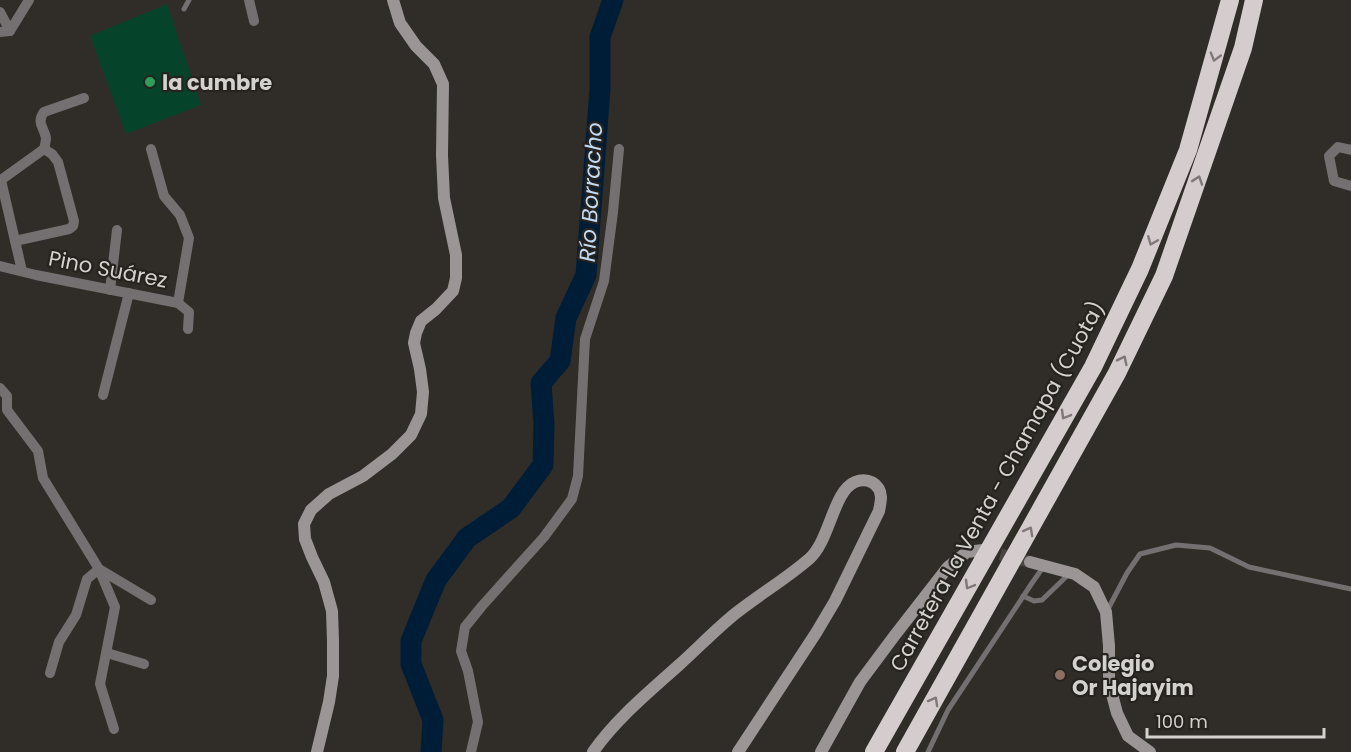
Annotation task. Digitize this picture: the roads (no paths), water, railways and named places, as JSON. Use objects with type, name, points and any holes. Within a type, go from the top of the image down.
[{"type":"highway","name":"Carretera La Venta - Chamapa (Cuota)","points":[[874,752],[1093,367],[1140,269],[1188,150],[1230,0]]},
{"type":"highway","points":[[905,752],[1118,373],[1164,276],[1243,48],[1254,0]]},
{"type":"main road","points":[[317,752],[332,685],[332,611],[324,582],[306,539],[304,524],[311,510],[329,494],[363,476],[411,435],[421,414],[423,392],[414,344],[416,333],[421,321],[453,291],[456,278],[456,255],[444,198],[443,84],[434,64],[416,46],[400,22],[393,0]]},
{"type":"main road","points":[[593,752],[605,735],[735,614],[812,556],[823,540],[840,496],[847,487],[865,480],[873,482],[879,489],[881,498],[879,511],[835,601],[738,752]]},
{"type":"main road","points":[[821,752],[860,682],[948,567],[967,552],[983,550]]},
{"type":"main road","points":[[1030,562],[1075,574],[1094,587],[1106,612],[1110,684],[1117,713],[1128,736],[1150,752]]},
{"type":"street","points":[[5,31],[30,0]]},
{"type":"street","points":[[249,0],[254,21]]},
{"type":"street","points":[[0,12],[5,31]]},
{"type":"street","points":[[22,271],[1,180],[45,149],[46,139],[40,120],[44,112],[84,98]]},
{"type":"street","points":[[1351,150],[1338,147],[1329,156],[1334,181],[1351,186]]},
{"type":"street","points":[[15,241],[69,229],[73,226],[74,221],[58,162],[45,149]]},
{"type":"street","points":[[151,149],[164,196],[180,215],[189,238],[178,303]]},
{"type":"street","points":[[471,752],[478,722],[468,671],[461,651],[465,627],[544,537],[572,499],[575,488],[579,466],[585,339],[604,280],[619,149]]},
{"type":"street","points":[[110,290],[117,230]]},
{"type":"street","name":"Pino Suárez","points":[[0,266],[178,303],[189,312],[188,329]]},
{"type":"street","points":[[103,394],[129,293]]},
{"type":"street","points":[[0,388],[7,396],[7,410],[38,451],[43,478],[99,569],[115,607],[100,684],[114,729]]},
{"type":"street","points":[[99,569],[151,600]]},
{"type":"street","points":[[50,673],[59,642],[76,615],[87,579],[99,569]]},
{"type":"street","points":[[107,653],[144,664]]},
{"type":"lane","points":[[184,9],[189,0]]},
{"type":"lane","points":[[1106,612],[1140,554],[1176,545],[1210,548],[1249,567],[1351,590]]},
{"type":"lane","points":[[928,752],[948,710],[1044,566]]},
{"type":"lane","points":[[1023,596],[1034,601],[1042,600],[1070,573]]},
{"type":"waterway","name":"Río Borracho","points":[[431,752],[433,720],[411,664],[411,641],[436,580],[467,538],[511,508],[543,465],[544,424],[541,383],[560,361],[566,318],[586,275],[600,89],[600,37],[613,0]]},
{"type":"tunnel","points":[[983,550],[1030,562]]},
{"type":"place","name":"la cumbre","points":[[150,82]]},
{"type":"place","name":"Colegio Or Hajayim","points":[[1060,675]]}]
